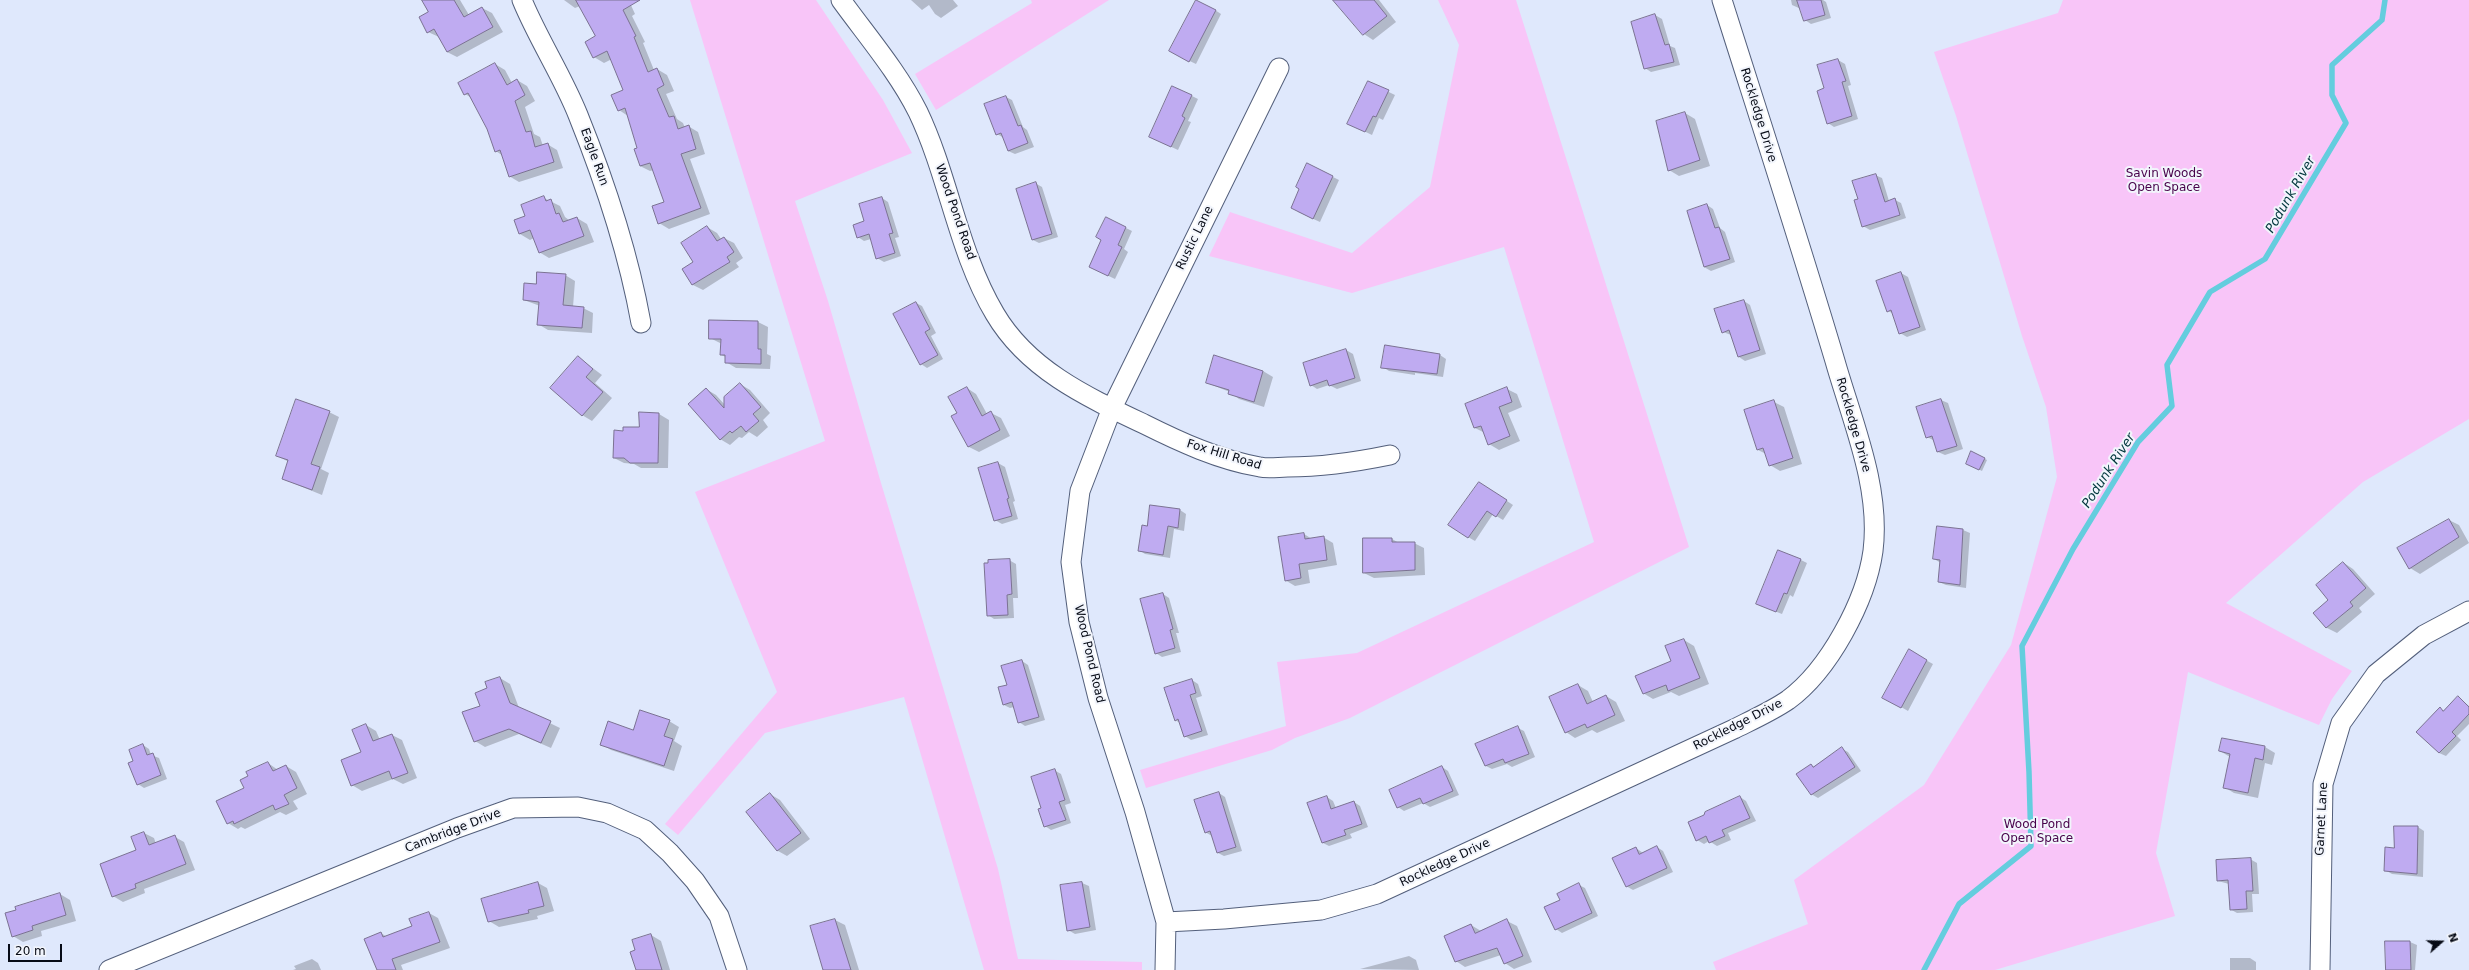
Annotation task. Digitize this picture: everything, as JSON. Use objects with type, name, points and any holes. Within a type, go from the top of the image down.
[{"type":"street","name":"Eagle Run","points":[[522,0],[577,113],[609,199],[631,269],[641,323]]},
{"type":"street","name":"Wood Pond Road","points":[[841,0],[882,56],[917,112],[943,176],[965,248],[995,314],[1020,347],[1042,367],[1066,385],[1112,408],[1080,491],[1071,562],[1079,622],[1098,698],[1135,812],[1166,922],[1165,970]]},
{"type":"street","name":"Rockledge Drive","points":[[1166,922],[1224,919],[1320,910],[1377,894],[1734,729],[1789,699],[1828,660],[1854,613],[1866,581],[1873,551],[1873,509],[1867,473],[1828,336],[1722,0]]},
{"type":"street","name":"Rustic Lane","points":[[1112,408],[1279,68]]},
{"type":"street","name":"Fox Hill Road","points":[[1112,408],[1193,448],[1260,467],[1321,467],[1350,464],[1390,455]]},
{"type":"street","name":"Garnet Lane","points":[[2320,970],[2323,784],[2341,723],[2376,674],[2424,635],[2469,611]]},
{"type":"street","name":"Cambridge Drive","points":[[109,970],[457,828],[512,808],[578,808],[608,813],[645,830],[670,853],[695,881],[719,916],[736,970]]},
{"type":"green space","points":[[690,0],[816,0],[883,100],[912,153],[795,201],[828,301],[881,483],[998,869],[1018,959],[1142,962],[1142,970],[984,970],[904,697],[765,733],[678,835],[665,824],[777,692],[695,492],[825,441]]},
{"type":"green space","points":[[1031,0],[1109,0],[936,110],[915,74],[1032,3]]},
{"type":"green space","points":[[1438,0],[1516,0],[1689,547],[1350,718],[1295,738],[1272,750],[1146,788],[1140,770],[1286,726],[1277,662],[1357,653],[1594,542],[1504,247],[1352,293],[1209,256],[1230,212],[1352,253],[1430,187],[1459,45]]},
{"type":"green space","points":[[2063,0],[2469,0],[2469,419],[2363,482],[2226,603],[2352,671],[2332,699],[2319,725],[2188,672],[2156,853],[2175,916],[1995,970],[1716,970],[1713,962],[1808,924],[1794,880],[1924,785],[2011,645],[2057,477],[2046,407],[2022,336],[1956,116],[1934,52],[2058,13]]},
{"type":"building","points":[[422,0],[454,0],[464,17],[482,7],[493,27],[447,52],[434,29],[427,33],[419,17],[428,12]]},
{"type":"building","points":[[576,0],[640,0],[623,10],[636,36],[634,37],[648,72],[657,68],[664,85],[657,89],[669,117],[674,116],[678,129],[689,125],[696,149],[681,154],[701,208],[658,224],[652,206],[664,202],[650,163],[640,166],[634,149],[637,148],[625,108],[618,111],[611,95],[623,90],[607,51],[593,58],[585,42],[595,36]]},
{"type":"building","points":[[1196,0],[1216,10],[1189,62],[1169,51]]},
{"type":"building","points":[[1333,0],[1374,0],[1387,16],[1363,35]]},
{"type":"building","points":[[1797,0],[1821,0],[1825,15],[1804,21]]},
{"type":"building","points":[[1655,14],[1665,45],[1669,44],[1674,62],[1644,69],[1631,22]]},
{"type":"building","points":[[1838,59],[1846,81],[1842,82],[1852,116],[1827,124],[1817,91],[1824,88],[1817,65]]},
{"type":"building","points":[[495,63],[507,85],[517,79],[525,95],[515,101],[526,132],[531,131],[535,147],[548,143],[554,162],[509,177],[500,150],[495,152],[487,129],[468,93],[464,95],[458,83]]},
{"type":"building","points":[[1368,81],[1389,90],[1376,117],[1373,116],[1365,132],[1347,124]]},
{"type":"building","points":[[1172,86],[1192,95],[1182,116],[1185,118],[1171,147],[1149,137]]},
{"type":"building","points":[[1006,96],[1018,126],[1021,125],[1028,143],[1008,151],[1001,133],[996,135],[984,104]]},
{"type":"building","points":[[1685,112],[1700,160],[1668,171],[1656,121]]},
{"type":"building","points":[[1307,163],[1333,176],[1313,219],[1291,208],[1299,189],[1296,187]]},
{"type":"building","points":[[1876,174],[1885,202],[1895,198],[1900,215],[1862,227],[1854,200],[1858,199],[1852,181]]},
{"type":"building","points":[[1036,182],[1052,234],[1032,240],[1016,189]]},
{"type":"building","points":[[544,196],[546,201],[551,199],[556,214],[559,213],[563,222],[577,217],[584,236],[539,253],[530,230],[519,234],[514,220],[525,216],[521,205]]},
{"type":"building","points":[[882,197],[893,233],[889,234],[895,253],[876,259],[869,234],[857,238],[853,225],[864,221],[859,204]]},
{"type":"building","points":[[1707,204],[1715,228],[1719,227],[1730,259],[1704,267],[1687,211]]},
{"type":"building","points":[[1106,217],[1126,227],[1118,245],[1122,247],[1108,276],[1089,267],[1101,240],[1096,237]]},
{"type":"building","points":[[707,226],[717,241],[724,237],[734,252],[727,257],[730,262],[692,285],[682,269],[693,262],[681,243]]},
{"type":"building","points":[[537,272],[566,274],[563,305],[584,307],[582,328],[537,325],[539,302],[523,300],[524,283],[536,284]]},
{"type":"building","points":[[1901,272],[1920,327],[1899,334],[1891,310],[1887,312],[1876,281]]},
{"type":"building","points":[[1744,300],[1760,350],[1738,357],[1729,330],[1722,333],[1714,309]]},
{"type":"building","points":[[916,302],[930,329],[925,332],[938,355],[920,365],[893,314]]},
{"type":"building","points":[[709,320],[758,321],[758,349],[761,349],[761,364],[725,363],[725,355],[720,355],[721,339],[709,339]]},
{"type":"building","points":[[1385,345],[1440,354],[1437,374],[1381,368]]},
{"type":"building","points":[[1346,349],[1355,378],[1329,386],[1327,380],[1310,386],[1303,363]]},
{"type":"building","points":[[1214,355],[1263,371],[1254,402],[1228,394],[1229,390],[1206,383]]},
{"type":"building","points":[[578,356],[593,369],[586,377],[603,392],[582,416],[550,388]]},
{"type":"building","points":[[740,383],[761,407],[753,414],[759,421],[746,432],[741,426],[732,433],[730,431],[720,440],[688,404],[706,388],[724,408],[724,397]]},
{"type":"building","points":[[967,387],[982,416],[991,411],[1000,430],[968,447],[951,416],[957,413],[948,397]]},
{"type":"building","points":[[1507,387],[1512,402],[1499,407],[1510,436],[1488,445],[1481,426],[1474,428],[1465,404]]},
{"type":"building","points":[[296,399],[330,411],[311,464],[320,467],[312,490],[282,479],[288,460],[276,456]]},
{"type":"building","points":[[1941,399],[1957,446],[1937,452],[1932,436],[1926,438],[1916,407]]},
{"type":"building","points":[[1774,400],[1793,458],[1769,466],[1763,448],[1757,450],[1744,410]]},
{"type":"building","points":[[639,412],[659,413],[658,463],[630,463],[624,458],[613,458],[614,430],[623,431],[623,427],[639,427]]},
{"type":"building","points":[[1971,451],[1985,458],[1979,470],[1966,464]]},
{"type":"building","points":[[998,462],[1009,498],[1007,499],[1012,516],[994,521],[978,468]]},
{"type":"building","points":[[1479,482],[1507,500],[1496,517],[1487,511],[1468,538],[1448,525]]},
{"type":"building","points":[[1150,505],[1180,509],[1178,528],[1168,526],[1163,555],[1138,551],[1142,525],[1147,526]]},
{"type":"building","points":[[2449,519],[2459,537],[2409,569],[2397,548]]},
{"type":"building","points":[[1937,526],[1963,529],[1960,585],[1938,582],[1940,560],[1933,559]]},
{"type":"building","points":[[1304,533],[1305,539],[1324,536],[1327,560],[1299,564],[1301,578],[1285,581],[1278,537]]},
{"type":"building","points":[[1363,538],[1392,538],[1392,542],[1415,542],[1415,570],[1363,573]]},
{"type":"building","points":[[1778,550],[1801,559],[1787,594],[1784,593],[1776,612],[1756,604]]},
{"type":"building","points":[[1010,559],[1012,594],[1007,595],[1008,615],[987,616],[984,563],[988,563],[988,560]]},
{"type":"building","points":[[2343,562],[2366,588],[2350,602],[2353,606],[2326,628],[2313,613],[2328,600],[2316,585]]},
{"type":"building","points":[[1163,593],[1173,629],[1170,630],[1175,648],[1155,654],[1140,599]]},
{"type":"building","points":[[1684,639],[1700,678],[1668,691],[1666,685],[1643,694],[1635,676],[1671,661],[1665,646]]},
{"type":"building","points":[[1909,649],[1927,660],[1901,708],[1882,698]]},
{"type":"building","points":[[1022,660],[1039,717],[1018,723],[1012,702],[1003,705],[998,687],[1007,685],[1001,666]]},
{"type":"building","points":[[500,677],[510,703],[551,721],[541,743],[509,729],[474,742],[462,712],[480,706],[475,693],[487,688],[485,682]]},
{"type":"building","points":[[1192,679],[1196,693],[1190,695],[1202,731],[1184,737],[1178,719],[1175,721],[1164,688]]},
{"type":"building","points":[[1578,684],[1587,704],[1606,695],[1615,715],[1587,728],[1585,724],[1565,733],[1549,697]]},
{"type":"building","points":[[2458,696],[2469,707],[2469,714],[2452,732],[2456,736],[2439,753],[2416,732],[2440,707],[2443,711]]},
{"type":"building","points":[[640,710],[670,720],[664,736],[673,739],[664,766],[600,745],[608,721],[633,730]]},
{"type":"building","points":[[366,724],[373,741],[392,734],[408,773],[392,779],[389,771],[351,786],[341,760],[361,752],[352,730]]},
{"type":"building","points":[[1518,726],[1529,754],[1505,763],[1503,759],[1485,766],[1475,744]]},
{"type":"building","points":[[2222,738],[2265,746],[2263,760],[2255,758],[2248,793],[2223,788],[2230,754],[2219,751]]},
{"type":"building","points":[[143,744],[147,755],[153,753],[161,775],[137,785],[128,763],[133,761],[129,750]]},
{"type":"building","points":[[1842,747],[1855,767],[1811,795],[1796,774],[1811,764],[1813,767]]},
{"type":"building","points":[[268,762],[273,771],[286,765],[297,788],[284,795],[289,804],[275,810],[273,805],[234,824],[233,821],[227,824],[216,801],[244,788],[240,780],[248,776],[246,772]]},
{"type":"building","points":[[1442,766],[1453,791],[1423,804],[1420,798],[1397,808],[1389,790]]},
{"type":"building","points":[[1055,769],[1065,800],[1059,802],[1066,820],[1044,827],[1038,809],[1041,808],[1031,777]]},
{"type":"building","points":[[1219,792],[1236,847],[1217,853],[1210,831],[1205,833],[1194,800]]},
{"type":"building","points":[[770,793],[801,833],[777,851],[746,812]]},
{"type":"building","points":[[1327,796],[1331,809],[1354,801],[1362,824],[1344,830],[1346,835],[1322,843],[1307,803]]},
{"type":"building","points":[[1740,796],[1750,818],[1722,830],[1725,836],[1709,843],[1706,836],[1696,841],[1688,822],[1704,815],[1705,812]]},
{"type":"building","points":[[2394,826],[2418,826],[2417,874],[2384,871],[2385,847],[2394,848]]},
{"type":"building","points":[[144,832],[149,845],[175,835],[186,864],[135,884],[136,888],[112,897],[100,864],[136,850],[131,837]]},
{"type":"building","points":[[1657,846],[1667,868],[1626,887],[1612,858],[1636,847],[1639,854]]},
{"type":"building","points":[[2251,858],[2253,891],[2246,891],[2247,909],[2230,910],[2228,880],[2217,881],[2216,860]]},
{"type":"building","points":[[538,882],[544,906],[528,910],[529,913],[488,922],[481,899]]},
{"type":"building","points":[[1082,882],[1090,927],[1067,931],[1060,885]]},
{"type":"building","points":[[1579,883],[1592,913],[1555,930],[1544,907],[1560,900],[1557,894]]},
{"type":"building","points":[[60,893],[66,915],[32,926],[33,930],[12,937],[5,913],[16,910],[15,907]]},
{"type":"building","points":[[429,912],[440,942],[392,959],[396,970],[377,970],[364,939],[381,932],[383,937],[412,926],[409,919]]},
{"type":"building","points":[[835,919],[851,970],[823,970],[810,926]]},
{"type":"building","points":[[1507,919],[1523,956],[1504,964],[1497,948],[1455,962],[1444,936],[1471,924],[1475,933]]},
{"type":"building","points":[[651,934],[662,970],[636,970],[630,952],[635,950],[632,940]]},
{"type":"building","points":[[2385,941],[2410,941],[2411,970],[2386,970]]},
{"type":"waterway","name":"Podunk River","points":[[1924,970],[1959,904],[2031,846],[2029,772],[2022,646],[2073,549],[2138,442],[2172,406],[2167,365],[2210,292],[2265,259],[2346,123],[2332,95],[2332,65],[2382,20],[2385,0]]},
{"type":"park label","name":"Savin Woods Open Space","points":[[2164,181]]},
{"type":"park label","name":"Wood Pond Open Space","points":[[2037,832]]}]
